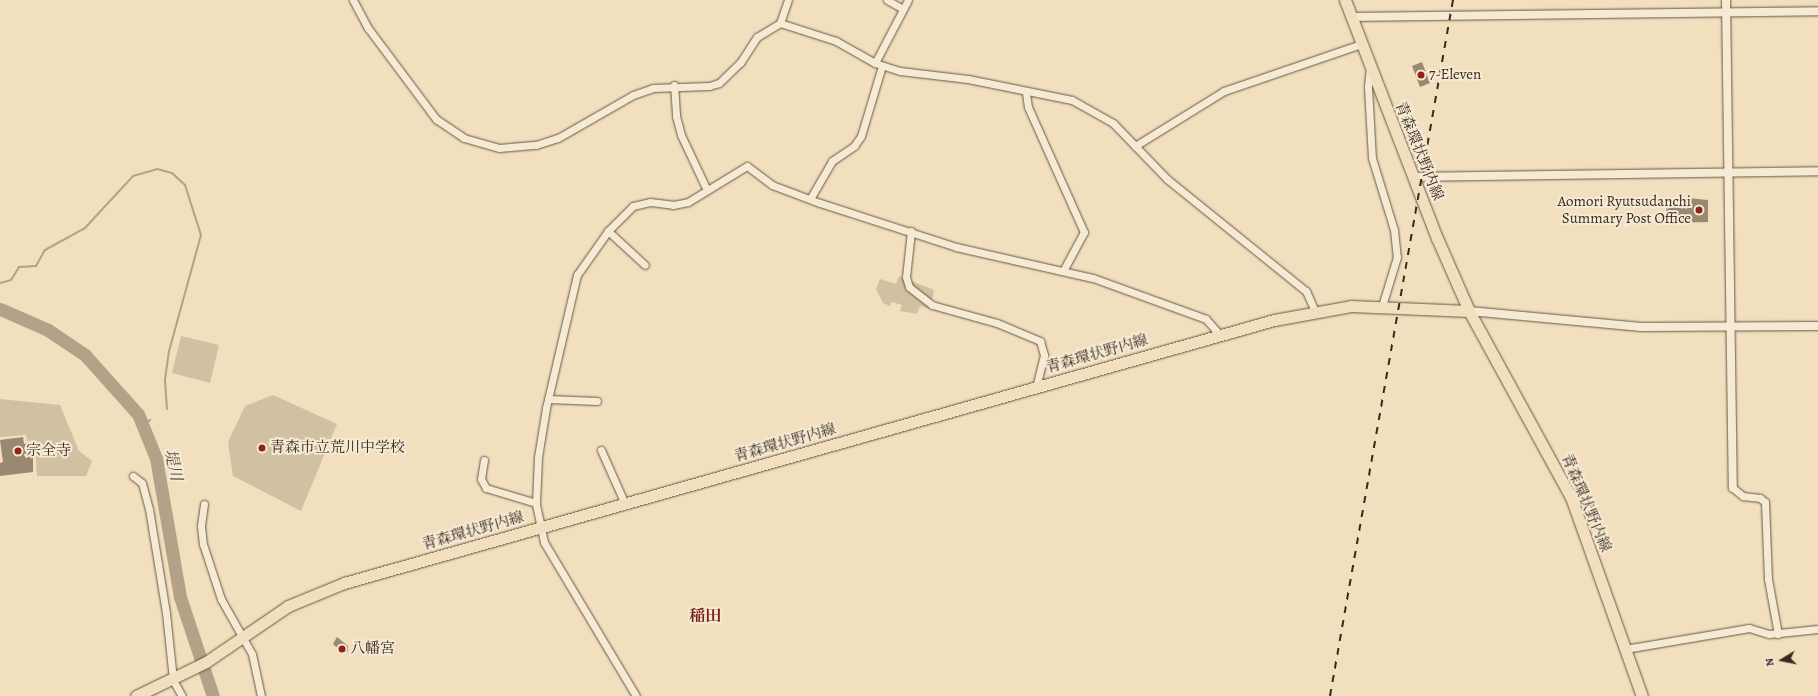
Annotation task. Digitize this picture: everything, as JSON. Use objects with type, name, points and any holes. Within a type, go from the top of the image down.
[{"type":"main road","name":"青森環状野内線","points":[[1345,0],[1413,177],[1469,311],[1571,497],[1642,696]]},
{"type":"main road","name":"青森環状野内線","points":[[136,696],[178,678],[288,606],[326,589],[1220,335],[1315,311],[1382,306],[1469,311]]},
{"type":"street","points":[[353,0],[368,28],[427,109],[454,133],[482,144],[512,148],[546,143],[574,131],[633,95],[653,88],[674,85],[709,86],[720,83],[736,67],[757,37],[780,23],[788,0]]},
{"type":"street","points":[[887,0],[903,9]]},
{"type":"street","points":[[810,199],[832,161],[854,146],[860,136],[878,65],[908,0]]},
{"type":"street","points":[[1726,0],[1733,488],[1743,496],[1765,502],[1768,579],[1778,634]]},
{"type":"street","points":[[1351,17],[1818,11]]},
{"type":"street","points":[[780,23],[836,41],[878,65],[918,75],[968,79],[1080,104],[1113,123],[1167,179],[1306,291],[1315,311]]},
{"type":"street","points":[[1135,146],[1224,91],[1361,44]]},
{"type":"street","points":[[1370,67],[1368,87],[1372,158],[1394,230],[1397,257],[1382,306]]},
{"type":"street","points":[[674,85],[676,116],[681,135],[707,190]]},
{"type":"street","points":[[1026,93],[1028,107],[1084,232],[1063,271]]},
{"type":"street","points":[[636,696],[544,542],[539,528],[536,503],[538,456],[548,399],[579,269],[608,231],[633,206],[650,202],[681,204],[747,166],[772,185],[956,247],[1093,278],[1206,319],[1220,335]]},
{"type":"street","points":[[1413,177],[1818,171]]},
{"type":"street","points":[[608,231],[645,265]]},
{"type":"street","points":[[911,231],[906,277],[909,287],[932,305],[997,323],[1040,340],[1044,355],[1036,387]]},
{"type":"street","points":[[1469,311],[1642,327],[1818,326]]},
{"type":"street","points":[[548,399],[597,401]]},
{"type":"street","points":[[601,450],[625,504]]},
{"type":"street","points":[[484,460],[481,479],[486,488],[536,503]]},
{"type":"street","points":[[132,476],[142,483],[148,509],[182,696]]},
{"type":"street","points":[[204,504],[201,526],[204,544],[221,598],[238,640],[252,654],[261,696]]},
{"type":"street","points":[[1625,649],[1749,628],[1778,634],[1818,629]]},
{"type":"shaded area","points":[[899,276],[934,290],[930,309],[920,306],[917,314],[900,311],[902,305],[892,302],[890,306],[883,303],[876,289],[880,279],[896,284]]},
{"type":"shaded area","points":[[181,336],[219,345],[210,383],[172,373]]},
{"type":"shaded area","points":[[273,395],[337,424],[301,511],[233,476],[228,442],[245,406]]},
{"type":"shaded area","points":[[0,399],[60,405],[79,451],[92,461],[86,476],[37,476],[35,441],[27,441],[26,435],[0,437]]},
{"type":"building","name":"7-Eleven","points":[[1422,62],[1430,83],[1420,87],[1412,66]]},
{"type":"building","points":[[1677,197],[1708,200],[1708,222],[1667,223],[1666,201],[1677,201]]},
{"type":"building","name":"宗全寺","points":[[23,437],[24,444],[33,442],[33,472],[0,476],[0,463],[3,462],[0,440]]},
{"type":"building","name":"八幡宮","points":[[337,637],[348,646],[348,651],[344,654],[333,644]]},
{"type":"waterway","points":[[0,283],[11,280],[19,267],[36,266],[45,250],[85,228],[133,176],[157,169],[172,173],[185,185],[201,235],[169,351],[165,381],[167,409]]},
{"type":"waterway","name":"堤川","points":[[0,309],[48,330],[85,355],[138,414],[156,458],[180,597],[213,696]]},
{"type":"waterway","points":[[143,425],[150,420]]},
{"type":"railway","points":[[1330,696],[1453,0]]},
{"type":"place","name":"7-Eleven","points":[[1421,75]]},
{"type":"place","name":"Aomori Ryutsudanchi Summary Post Office","points":[[1699,210]]},
{"type":"place","name":"青森市立荒川中学校","points":[[262,448]]},
{"type":"place","name":"宗全寺","points":[[18,451]]},
{"type":"place","name":"八幡宮","points":[[342,649]]},
{"type":"district","name":"稲田","points":[[705,616]]}]
